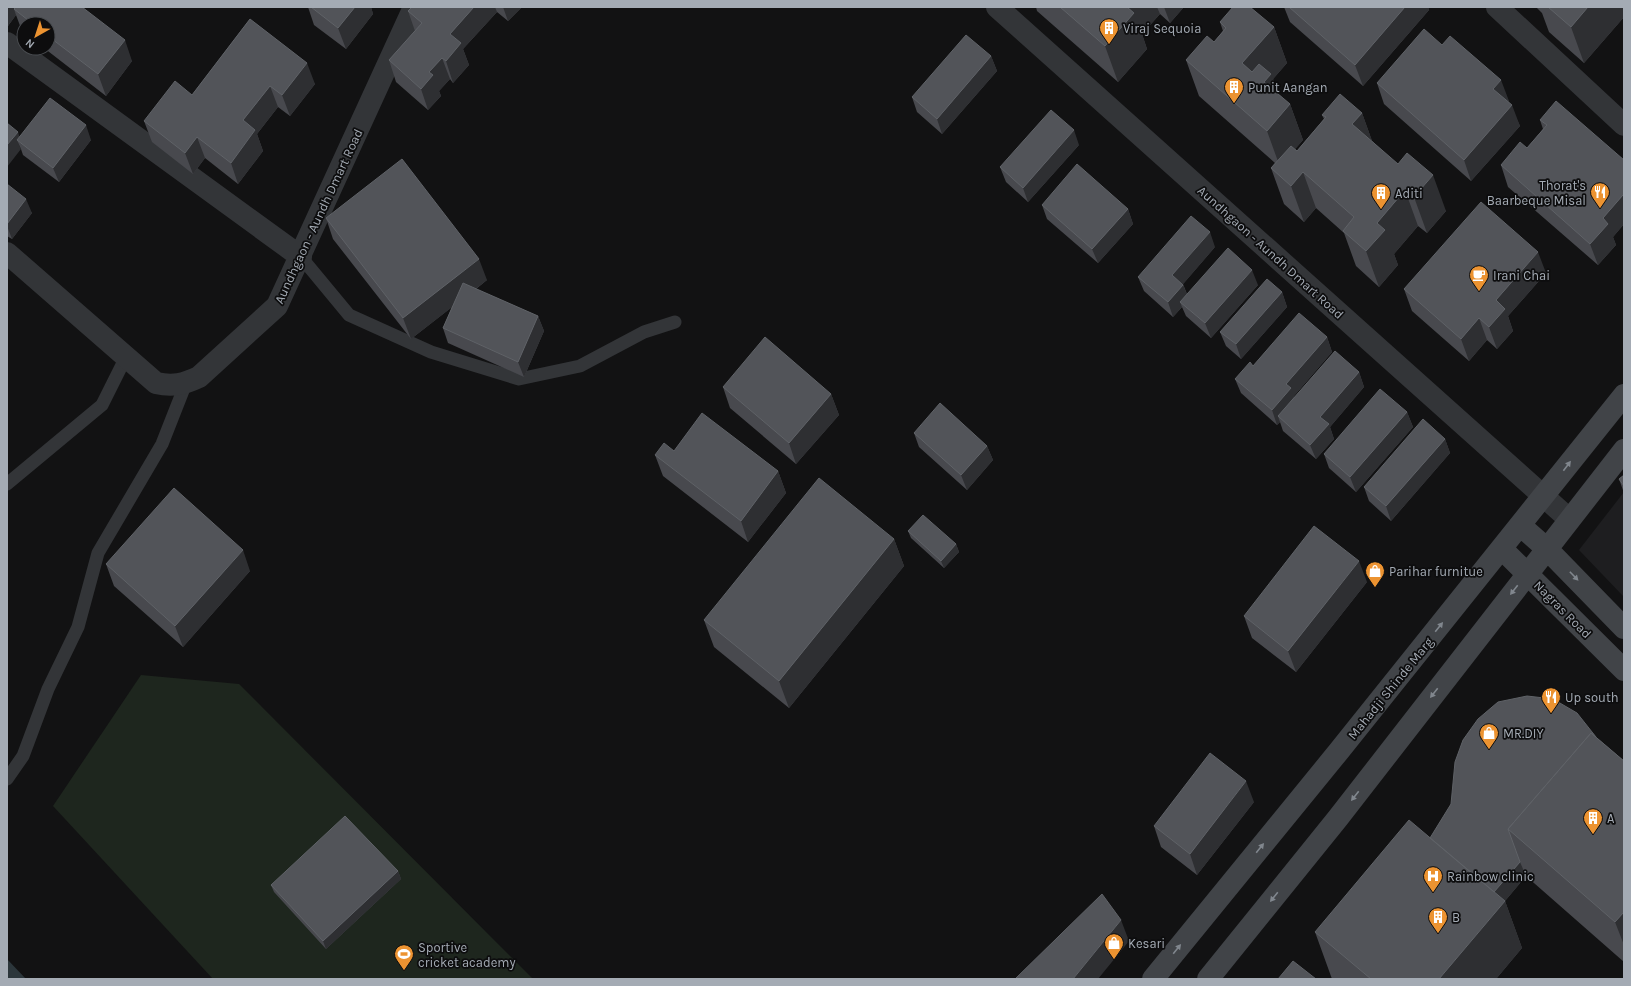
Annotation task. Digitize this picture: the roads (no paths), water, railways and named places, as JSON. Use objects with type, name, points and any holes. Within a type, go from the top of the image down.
[{"type":"main road","name":"Mahadji Shinde Marg","points":[[1153,979],[1521,526],[1624,396]]},
{"type":"main road","points":[[1208,979],[1338,818],[1546,548],[1624,450]]},
{"type":"main road","points":[[1521,526],[1546,548],[1624,628]]},
{"type":"main road","name":"Nagras Road","points":[[1502,549],[1624,670]]},
{"type":"street","name":"Aundhgaon - Aundh Dmart Road","points":[[7,253],[156,383],[170,386],[186,383],[199,376],[277,306],[301,257],[414,7]]},
{"type":"street","name":"Aundhgaon - Aundh Dmart Road","points":[[997,7],[1569,519]]},
{"type":"street","points":[[1497,7],[1624,125]]},
{"type":"street","points":[[7,43],[301,257]]},
{"type":"lane","points":[[301,257],[349,315],[431,352],[519,379],[580,366],[644,332],[675,322]]},
{"type":"lane","points":[[7,484],[102,405],[126,357]]},
{"type":"lane","points":[[7,779],[23,756],[48,689],[78,627],[98,553],[162,444],[186,383]]},
{"type":"place","name":"Viraj Sequoia","points":[[1109,45]]},
{"type":"place","name":"Punit Aangan","points":[[1234,104]]},
{"type":"place","name":"Thorat's Baarbeque Misal","points":[[1600,209]]},
{"type":"place","name":"Aditi","points":[[1381,210]]},
{"type":"place","name":"Irani Chai","points":[[1479,292]]},
{"type":"place","name":"Parihar furnitue","points":[[1375,588]]},
{"type":"place","name":"Up south","points":[[1551,714]]},
{"type":"place","name":"MR.DIY","points":[[1489,750]]},
{"type":"place","name":"A","points":[[1593,835]]},
{"type":"place","name":"Rainbow clinic","points":[[1433,893]]},
{"type":"place","name":"B","points":[[1438,934]]},
{"type":"place","name":"Kesari","points":[[1114,960]]},
{"type":"place","name":"Sportive cricket academy","points":[[404,971]]}]
